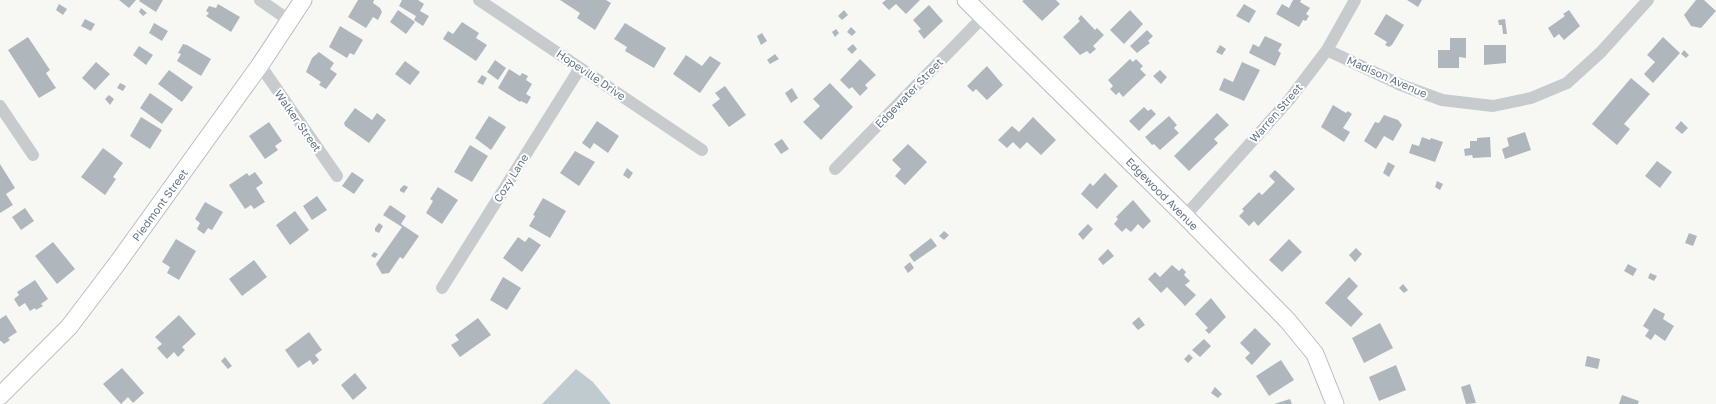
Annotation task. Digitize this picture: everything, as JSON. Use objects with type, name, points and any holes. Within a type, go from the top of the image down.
[{"type":"street","points":[[260,0],[290,21]]},
{"type":"street","name":"Piedmont Street","points":[[0,396],[73,321],[116,265],[260,65],[303,0]]},
{"type":"street","name":"Hopeville Drive","points":[[478,0],[702,150]]},
{"type":"street","name":"Edgewood Avenue","points":[[966,0],[1186,216],[1288,321],[1315,354],[1335,404]]},
{"type":"street","name":"Warren Street","points":[[1186,216],[1289,100],[1327,50],[1355,0]]},
{"type":"street","name":"Madison Avenue","points":[[1327,50],[1401,85],[1442,100],[1493,106],[1531,98],[1567,82],[1602,52],[1648,0]]},
{"type":"street","name":"Edgewater Street","points":[[835,169],[983,17]]},
{"type":"street","name":"Walker Street","points":[[260,65],[337,176]]},
{"type":"street","name":"Cozy Lane","points":[[442,288],[580,68]]},
{"type":"street","points":[[0,106],[32,155]]},
{"type":"shaded area","points":[[576,369],[593,382],[611,404],[542,404]]},
{"type":"building","points":[[119,0],[136,0],[129,8]]},
{"type":"building","points":[[163,0],[156,12],[139,1]]},
{"type":"building","points":[[358,0],[374,0],[373,3],[380,8],[382,12],[378,20],[373,17],[366,28],[348,17]]},
{"type":"building","points":[[402,0],[418,0],[424,4],[420,11],[429,16],[423,26],[414,20],[416,16],[399,6]]},
{"type":"building","points":[[560,0],[606,0],[611,3],[595,30],[577,18],[580,13]]},
{"type":"building","points":[[886,0],[920,0],[906,14],[896,4],[889,10],[882,3]]},
{"type":"building","points":[[1056,0],[1060,4],[1042,21],[1022,1]]},
{"type":"building","points":[[1293,0],[1301,0],[1300,2],[1310,8],[1306,14],[1309,16],[1306,21],[1303,20],[1299,27],[1276,14],[1282,4],[1289,8]]},
{"type":"building","points":[[1407,0],[1422,0],[1418,7]]},
{"type":"building","points":[[1696,0],[1704,0],[1716,11],[1701,28],[1691,26],[1684,15]]},
{"type":"building","points":[[59,4],[67,9],[63,15],[56,10]]},
{"type":"building","points":[[218,4],[240,17],[231,32],[206,16],[209,13],[206,11],[209,6],[216,8]]},
{"type":"building","points":[[1244,4],[1256,11],[1249,23],[1236,16]]},
{"type":"building","points":[[929,5],[943,21],[924,39],[918,31],[921,29],[913,20]]},
{"type":"building","points":[[141,8],[147,13],[143,16],[139,12]]},
{"type":"building","points":[[398,10],[415,22],[406,34],[390,22]]},
{"type":"building","points":[[844,10],[848,15],[842,20],[838,16]]},
{"type":"building","points":[[1130,10],[1143,24],[1124,44],[1110,30]]},
{"type":"building","points":[[1569,10],[1580,26],[1564,40],[1559,34],[1554,38],[1548,28],[1565,16],[1563,14]]},
{"type":"building","points":[[1386,14],[1404,25],[1392,45],[1389,47],[1385,45],[1387,42],[1374,34]]},
{"type":"building","points":[[1081,15],[1095,30],[1097,28],[1104,35],[1093,46],[1096,49],[1090,54],[1087,51],[1080,55],[1063,37],[1080,21],[1078,19]]},
{"type":"building","points":[[85,19],[95,24],[91,31],[81,26]]},
{"type":"building","points":[[1505,19],[1507,34],[1503,34],[1502,25],[1499,25],[1498,20]]},
{"type":"building","points":[[462,22],[479,33],[476,38],[487,45],[476,61],[443,39],[448,31],[453,34]]},
{"type":"building","points":[[154,23],[168,31],[162,41],[149,33]]},
{"type":"building","points":[[625,23],[666,48],[654,68],[625,51],[627,47],[614,39]]},
{"type":"building","points":[[340,26],[363,40],[354,55],[350,53],[347,58],[329,47]]},
{"type":"building","points":[[851,27],[856,32],[852,36],[847,32]]},
{"type":"building","points":[[836,29],[839,33],[835,37],[832,32]]},
{"type":"building","points":[[1147,30],[1153,36],[1148,41],[1150,43],[1137,53],[1130,46]]},
{"type":"building","points":[[762,33],[767,41],[761,45],[757,36]]},
{"type":"building","points":[[1265,36],[1282,44],[1278,51],[1281,53],[1275,66],[1249,53],[1253,44],[1259,47]]},
{"type":"building","points":[[28,37],[50,70],[46,73],[56,88],[39,98],[8,50]]},
{"type":"building","points":[[1663,37],[1680,53],[1653,83],[1644,74],[1655,62],[1647,55]]},
{"type":"building","points":[[1450,38],[1466,38],[1466,58],[1459,57],[1459,68],[1438,68],[1438,50],[1450,50]]},
{"type":"building","points":[[183,44],[211,59],[201,76],[177,61],[181,54],[178,53]]},
{"type":"building","points":[[853,44],[857,49],[852,54],[847,49]]},
{"type":"building","points":[[1220,45],[1226,49],[1222,55],[1216,52]]},
{"type":"building","points":[[1484,45],[1506,45],[1506,63],[1484,65]]},
{"type":"building","points":[[139,46],[153,55],[146,65],[133,55]]},
{"type":"building","points":[[1684,50],[1689,55],[1686,58],[1681,54]]},
{"type":"building","points":[[319,52],[334,63],[330,69],[337,74],[326,89],[319,85],[321,82],[306,72],[312,58]]},
{"type":"building","points":[[775,54],[779,59],[770,64],[767,60]]},
{"type":"building","points":[[686,55],[702,66],[710,56],[721,63],[700,93],[673,74]]},
{"type":"building","points":[[860,59],[876,75],[865,85],[868,88],[860,96],[852,87],[849,89],[840,80]]},
{"type":"building","points":[[1130,59],[1133,62],[1136,59],[1143,66],[1140,69],[1146,75],[1123,97],[1119,92],[1116,95],[1110,89],[1113,86],[1108,80]]},
{"type":"building","points":[[495,60],[506,68],[498,80],[487,72]]},
{"type":"building","points":[[405,61],[420,72],[410,85],[395,74]]},
{"type":"building","points":[[96,62],[110,74],[95,90],[82,78]]},
{"type":"building","points":[[1242,62],[1260,70],[1244,101],[1219,90],[1224,78],[1233,82]]},
{"type":"building","points":[[987,66],[1003,85],[987,100],[976,89],[973,92],[967,86]]},
{"type":"building","points":[[509,69],[520,76],[522,73],[528,76],[526,80],[532,84],[526,94],[531,97],[527,104],[521,101],[520,102],[498,88]]},
{"type":"building","points":[[169,70],[193,87],[182,102],[158,84]]},
{"type":"building","points":[[1160,70],[1167,77],[1161,84],[1153,76]]},
{"type":"building","points":[[482,75],[487,78],[483,85],[477,82]]},
{"type":"building","points":[[1631,78],[1650,94],[1624,124],[1630,129],[1617,145],[1592,124]]},
{"type":"building","points":[[120,83],[126,86],[123,91],[117,88]]},
{"type":"building","points":[[830,83],[853,107],[821,140],[803,122],[820,106],[813,99]]},
{"type":"building","points":[[725,86],[746,115],[729,127],[712,105],[720,99],[715,93]]},
{"type":"building","points":[[792,88],[798,98],[791,103],[785,93]]},
{"type":"building","points":[[150,93],[173,109],[162,124],[140,108]]},
{"type":"building","points":[[109,95],[114,99],[110,105],[105,99]]},
{"type":"building","points":[[1333,105],[1346,113],[1348,111],[1352,114],[1343,128],[1350,132],[1344,142],[1321,127]]},
{"type":"building","points":[[1144,107],[1148,111],[1151,109],[1156,114],[1139,131],[1129,121]]},
{"type":"building","points":[[355,108],[372,120],[377,113],[386,120],[369,143],[345,126],[344,123]]},
{"type":"building","points":[[1217,113],[1229,125],[1214,139],[1218,143],[1189,171],[1174,156]]},
{"type":"building","points":[[1384,115],[1398,120],[1402,125],[1393,141],[1384,136],[1376,149],[1364,141],[1375,122],[1379,123]]},
{"type":"building","points":[[489,116],[506,127],[491,150],[475,138]]},
{"type":"building","points":[[1169,116],[1177,125],[1174,128],[1179,133],[1160,150],[1154,144],[1152,145],[1145,137]]},
{"type":"building","points":[[141,117],[162,130],[150,149],[130,136]]},
{"type":"building","points":[[1033,117],[1056,140],[1041,155],[1027,142],[1020,149],[1013,142],[1007,148],[998,140],[1012,126],[1019,132]]},
{"type":"building","points":[[597,121],[619,136],[608,153],[594,143],[590,149],[582,143]]},
{"type":"building","points":[[1681,121],[1688,128],[1682,134],[1675,128]]},
{"type":"building","points":[[269,122],[282,141],[275,146],[278,150],[265,159],[249,136]]},
{"type":"building","points":[[1525,132],[1531,150],[1505,159],[1502,149],[1509,146],[1507,138]]},
{"type":"building","points":[[1422,137],[1443,142],[1435,162],[1409,153],[1412,144],[1419,146]]},
{"type":"building","points":[[1490,137],[1491,157],[1473,158],[1472,155],[1465,156],[1464,149],[1470,148],[1470,141],[1477,141],[1477,138]]},
{"type":"building","points":[[782,139],[789,149],[781,154],[774,144]]},
{"type":"building","points":[[908,144],[927,162],[905,185],[895,176],[901,169],[892,160]]},
{"type":"building","points":[[470,145],[488,156],[472,182],[454,172]]},
{"type":"building","points":[[103,148],[123,163],[113,177],[116,179],[105,195],[81,177]]},
{"type":"building","points":[[575,151],[595,162],[579,186],[560,173]]},
{"type":"building","points":[[1657,161],[1672,172],[1660,188],[1645,176]]},
{"type":"building","points":[[1388,162],[1395,166],[1389,177],[1383,173]]},
{"type":"building","points":[[0,164],[15,188],[6,194],[13,205],[0,213]]},
{"type":"building","points":[[627,168],[633,173],[629,179],[623,175]]},
{"type":"building","points":[[1275,170],[1295,189],[1258,226],[1254,221],[1249,226],[1239,216],[1244,211],[1242,209],[1259,192],[1262,195],[1275,182],[1269,176]]},
{"type":"building","points":[[255,172],[263,183],[256,188],[265,202],[254,209],[251,205],[245,209],[229,185],[247,173],[249,176]]},
{"type":"building","points":[[352,172],[364,180],[354,194],[342,186]]},
{"type":"building","points":[[1105,173],[1118,186],[1097,209],[1081,194],[1090,183],[1093,186]]},
{"type":"building","points":[[1437,181],[1443,184],[1440,190],[1435,187]]},
{"type":"building","points":[[404,185],[408,187],[404,193],[400,191],[400,189]]},
{"type":"building","points":[[438,187],[458,200],[442,224],[426,213],[433,201],[430,199]]},
{"type":"building","points":[[317,196],[327,210],[312,220],[303,206]]},
{"type":"building","points":[[543,198],[566,211],[550,238],[529,226],[535,216],[533,215]]},
{"type":"building","points":[[1133,200],[1151,221],[1143,229],[1138,224],[1131,232],[1126,228],[1122,232],[1114,224],[1118,219],[1116,217]]},
{"type":"building","points":[[205,202],[223,212],[212,230],[208,228],[204,234],[197,229],[200,223],[195,219]]},
{"type":"building","points":[[390,205],[406,216],[401,224],[419,236],[403,259],[400,257],[389,273],[382,274],[376,264],[402,227],[383,215]]},
{"type":"building","points":[[25,208],[34,221],[21,230],[12,217]]},
{"type":"building","points":[[295,211],[309,230],[290,245],[276,225]]},
{"type":"building","points":[[379,223],[383,226],[379,233],[375,231],[375,228]]},
{"type":"building","points":[[1088,224],[1093,229],[1083,240],[1078,234]]},
{"type":"building","points":[[944,231],[949,235],[944,240],[939,236]]},
{"type":"building","points":[[1689,233],[1697,236],[1693,246],[1685,243]]},
{"type":"building","points":[[518,237],[525,242],[529,237],[541,245],[522,272],[503,258]]},
{"type":"building","points":[[931,238],[937,246],[914,262],[909,255]]},
{"type":"building","points":[[176,239],[196,251],[179,280],[167,273],[170,267],[162,262]]},
{"type":"building","points":[[1289,239],[1302,252],[1282,272],[1269,260]]},
{"type":"building","points":[[53,242],[75,269],[57,284],[35,256]]},
{"type":"building","points":[[1356,248],[1362,254],[1355,262],[1349,255]]},
{"type":"building","points":[[1108,249],[1114,256],[1103,265],[1098,259]]},
{"type":"building","points":[[374,252],[378,254],[375,258],[371,256]]},
{"type":"building","points":[[254,260],[267,277],[242,296],[229,279]]},
{"type":"building","points":[[910,262],[914,268],[908,273],[904,267]]},
{"type":"building","points":[[1628,264],[1637,269],[1633,276],[1624,271]]},
{"type":"building","points":[[1172,265],[1179,271],[1182,268],[1186,272],[1184,275],[1190,281],[1185,285],[1196,295],[1185,306],[1167,287],[1161,293],[1148,279],[1155,272],[1160,277]]},
{"type":"building","points":[[1650,273],[1657,276],[1654,281],[1648,278]]},
{"type":"building","points":[[503,277],[521,288],[507,310],[490,300]]},
{"type":"building","points":[[1349,277],[1358,286],[1347,298],[1363,314],[1351,327],[1325,303]]},
{"type":"building","points":[[35,280],[48,299],[41,304],[43,306],[36,310],[35,308],[30,311],[25,303],[19,307],[14,299],[19,295],[17,292]]},
{"type":"building","points":[[1403,284],[1408,290],[1404,293],[1399,288]]},
{"type":"building","points":[[1211,298],[1226,317],[1209,334],[1205,330],[1208,328],[1195,314]]},
{"type":"building","points":[[1654,308],[1665,314],[1663,319],[1674,326],[1665,341],[1655,334],[1651,340],[1645,336],[1649,330],[1643,326]]},
{"type":"building","points":[[6,315],[17,332],[8,338],[10,340],[4,344],[0,341],[0,319]]},
{"type":"building","points":[[179,315],[196,334],[182,347],[185,350],[178,357],[174,352],[167,359],[157,348],[162,344],[155,337]]},
{"type":"building","points":[[1139,317],[1145,325],[1138,330],[1132,323]]},
{"type":"building","points":[[478,318],[491,335],[460,357],[451,345],[459,340],[455,335]]},
{"type":"building","points":[[1380,323],[1393,348],[1364,363],[1352,338]]},
{"type":"building","points":[[1255,328],[1271,344],[1252,365],[1245,358],[1250,353],[1240,343]]},
{"type":"building","points":[[309,332],[322,350],[315,355],[319,360],[313,365],[310,360],[298,368],[285,350]]},
{"type":"building","points":[[1204,339],[1211,346],[1200,357],[1192,350]]},
{"type":"building","points":[[1189,354],[1193,358],[1188,363],[1184,359]]},
{"type":"building","points":[[1587,356],[1600,359],[1598,369],[1585,366]]},
{"type":"building","points":[[225,357],[232,366],[228,369],[221,361]]},
{"type":"building","points":[[1281,360],[1294,380],[1269,396],[1256,376]]},
{"type":"building","points":[[1396,365],[1406,390],[1379,401],[1369,377]]},
{"type":"building","points":[[122,368],[144,393],[133,403],[128,397],[121,404],[103,384]]},
{"type":"building","points":[[355,373],[367,388],[353,400],[341,385]]},
{"type":"building","points":[[1470,384],[1476,403],[1466,404],[1461,387]]},
{"type":"building","points":[[1215,387],[1222,394],[1218,398],[1211,393]]},
{"type":"building","points":[[1622,395],[1639,401],[1638,404],[1619,404]]},
{"type":"building","points":[[1290,399],[1292,404],[1274,404]]}]
